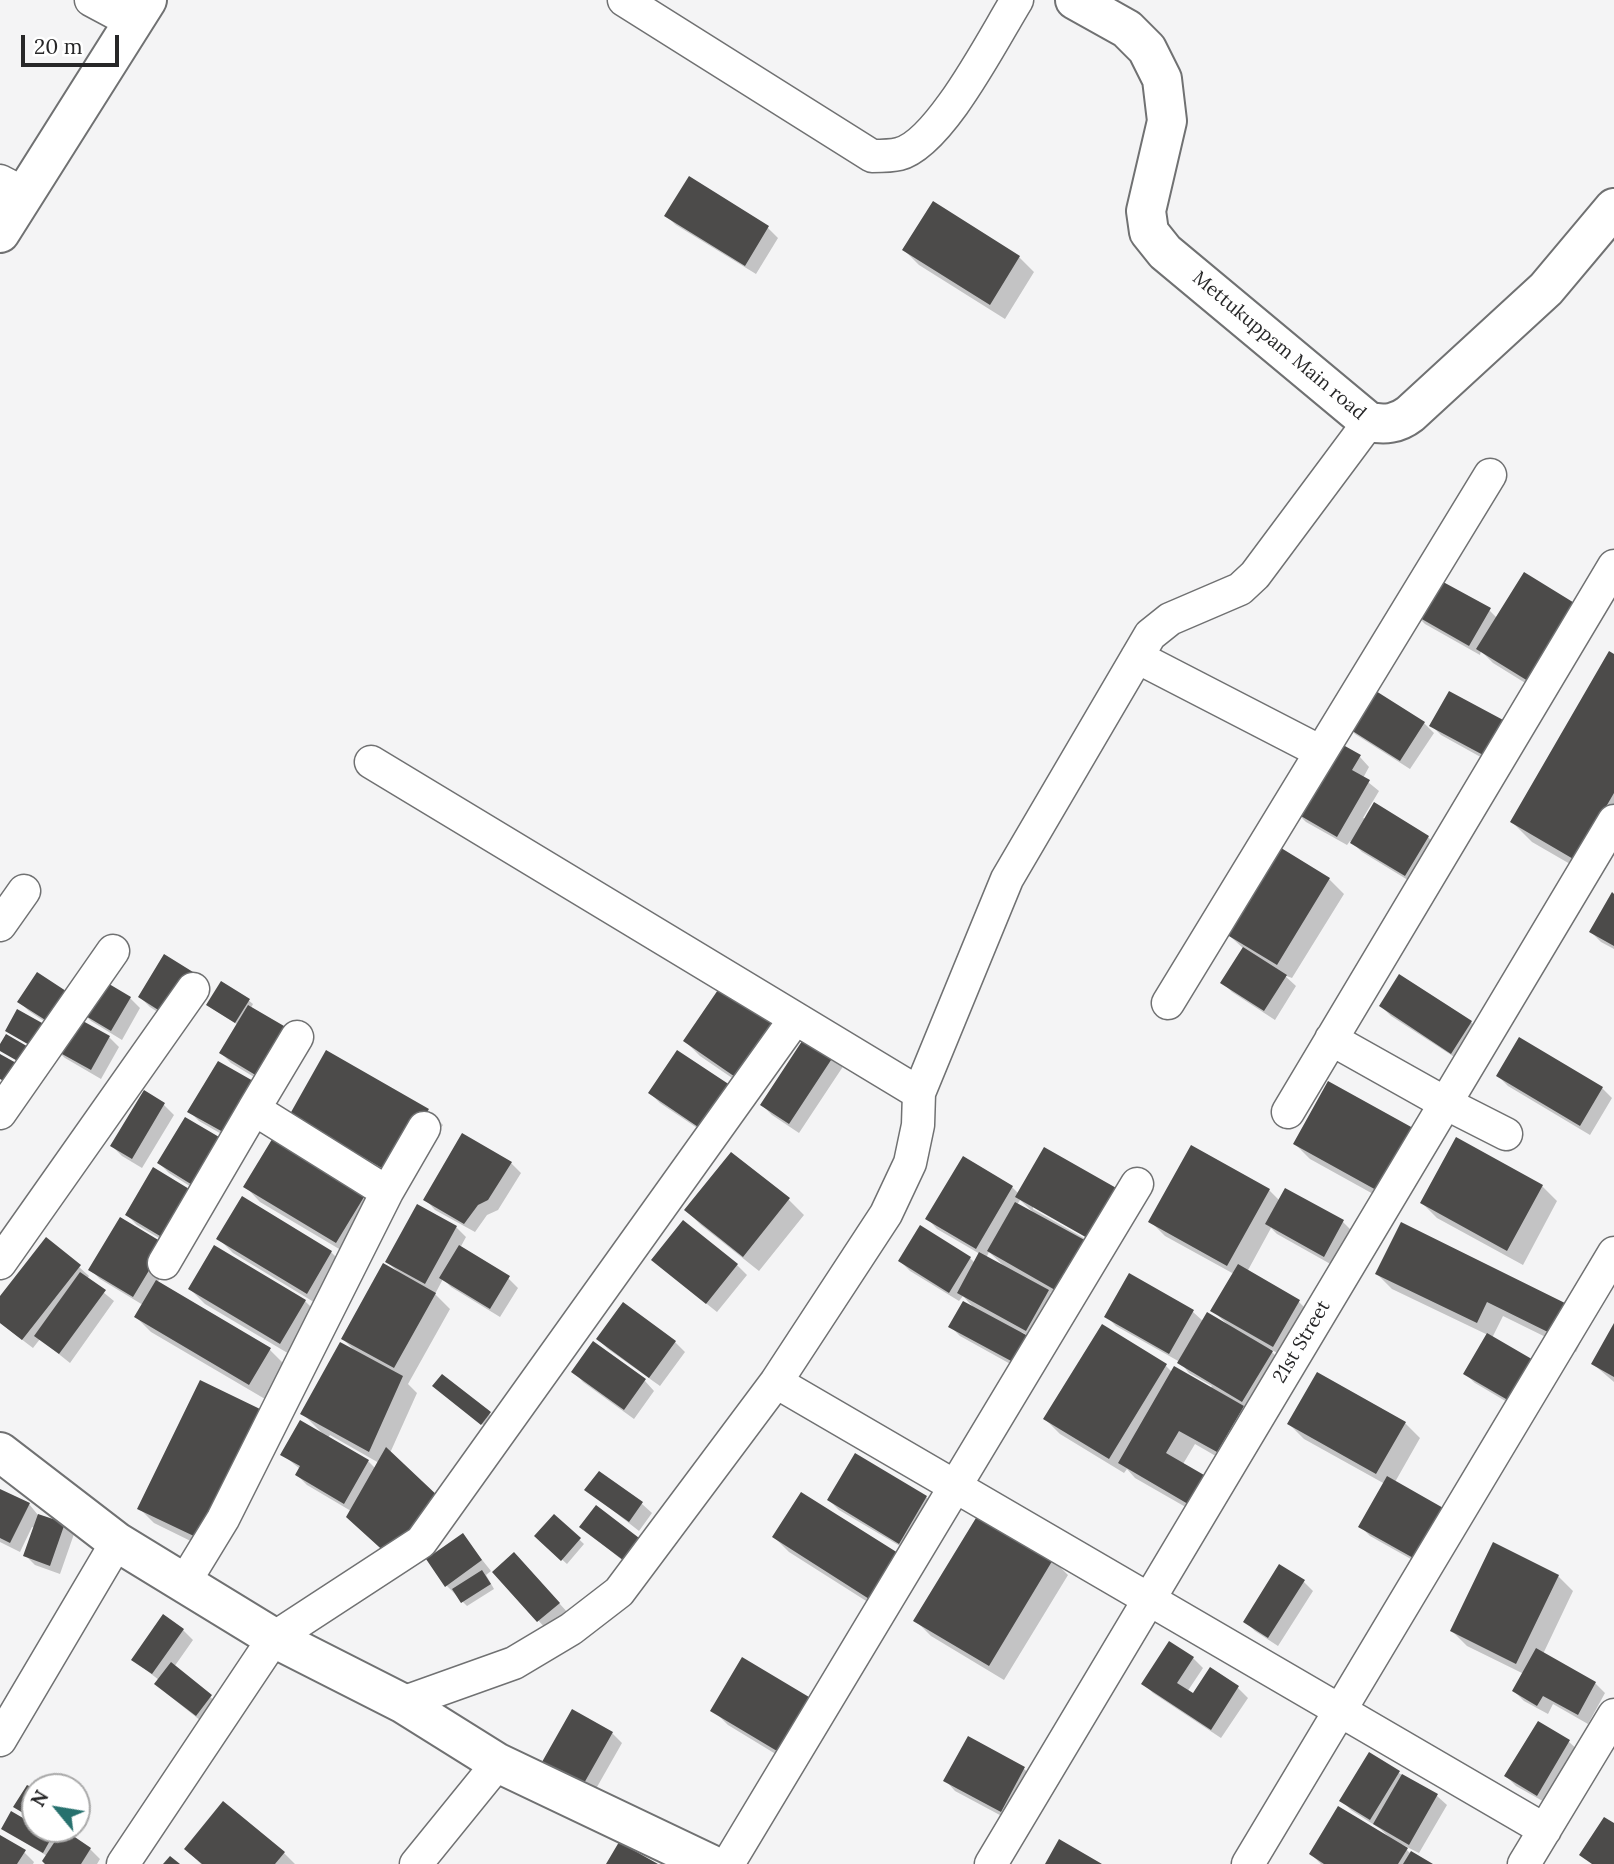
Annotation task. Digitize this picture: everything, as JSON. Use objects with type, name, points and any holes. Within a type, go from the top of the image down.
[{"type":"street","points":[[0,233],[13,187],[140,12],[91,0]]},
{"type":"street","points":[[624,0],[872,156],[900,154],[920,142],[946,116],[1017,0]]},
{"type":"street","name":"Mettukuppam Main road","points":[[1075,0],[1127,29],[1147,49],[1163,79],[1167,121],[1146,211],[1149,232],[1165,252],[1369,422],[1392,423],[1410,414],[1546,289],[1614,208]]},
{"type":"street","points":[[402,1703],[514,1663],[571,1629],[619,1592],[776,1382],[886,1214],[910,1163],[918,1125],[919,1093],[1007,879],[1150,635],[1170,619],[1240,589],[1255,575],[1369,422]]},
{"type":"street","points":[[1168,1003],[1490,475]]},
{"type":"street","points":[[1288,1112],[1614,566]]},
{"type":"street","points":[[1137,657],[1321,752]]},
{"type":"street","points":[[371,762],[919,1093]]},
{"type":"street","name":"21st Street","points":[[991,1864],[1614,821]]},
{"type":"street","points":[[0,925],[24,891]]},
{"type":"street","points":[[0,1113],[113,951]]},
{"type":"street","points":[[0,1263],[193,989]]},
{"type":"street","points":[[123,1864],[274,1638],[421,1542],[795,1019]]},
{"type":"street","points":[[164,1263],[297,1037]]},
{"type":"street","points":[[1331,1039],[1506,1135]]},
{"type":"street","points":[[254,1110],[387,1192]]},
{"type":"street","points":[[184,1583],[223,1520],[387,1192],[424,1128]]},
{"type":"street","points":[[728,1864],[1137,1184]]},
{"type":"street","points":[[1248,1864],[1614,1253]]},
{"type":"street","points":[[776,1382],[1545,1830]]},
{"type":"street","points":[[2,1458],[117,1542],[274,1638],[402,1703],[498,1763],[710,1864]]},
{"type":"street","points":[[0,1740],[117,1542]]},
{"type":"street","points":[[1524,1864],[1614,1715]]},
{"type":"street","points":[[416,1864],[498,1763]]},
{"type":"building","points":[[689,176],[769,226],[745,266],[664,216]]},
{"type":"building","points":[[933,201],[1020,256],[990,305],[902,250]]},
{"type":"building","points":[[1524,572],[1576,604],[1528,681],[1476,649]]},
{"type":"building","points":[[1434,577],[1491,608],[1469,646],[1413,614]]},
{"type":"building","points":[[1609,651],[1614,654],[1614,793],[1575,860],[1510,822]]},
{"type":"building","points":[[1368,686],[1425,722],[1400,761],[1343,725]]},
{"type":"building","points":[[1449,691],[1505,721],[1485,756],[1429,726]]},
{"type":"building","points":[[1336,741],[1361,755],[1352,770],[1370,780],[1337,837],[1294,812]]},
{"type":"building","points":[[1374,802],[1429,836],[1405,876],[1350,843]]},
{"type":"building","points":[[1273,843],[1330,878],[1277,965],[1219,930]]},
{"type":"building","points":[[1612,892],[1614,894],[1614,946],[1589,932]]},
{"type":"building","points":[[1243,947],[1287,975],[1264,1011],[1220,983]]},
{"type":"building","points":[[164,954],[193,972],[166,1015],[138,997]]},
{"type":"building","points":[[37,972],[69,993],[50,1023],[17,1002]]},
{"type":"building","points":[[1399,974],[1472,1021],[1451,1054],[1379,1006]]},
{"type":"building","points":[[99,978],[131,997],[111,1031],[79,1012]]},
{"type":"building","points":[[221,981],[250,999],[235,1023],[206,1005]]},
{"type":"building","points":[[722,984],[780,1024],[741,1081],[683,1041]]},
{"type":"building","points":[[248,1005],[296,1033],[267,1082],[219,1053]]},
{"type":"building","points":[[17,1009],[51,1028],[38,1050],[5,1031]]},
{"type":"building","points":[[72,1015],[110,1036],[91,1070],[53,1049]]},
{"type":"building","points":[[6,1034],[37,1052],[28,1067],[0,1051],[0,1044]]},
{"type":"building","points":[[806,1035],[835,1054],[789,1124],[760,1105]]},
{"type":"building","points":[[1519,1037],[1603,1087],[1580,1126],[1496,1076]]},
{"type":"building","points":[[326,1050],[429,1109],[385,1170],[290,1114]]},
{"type":"building","points":[[677,1050],[733,1087],[704,1131],[648,1093]]},
{"type":"building","points":[[0,1054],[27,1069],[17,1088],[0,1079]]},
{"type":"building","points":[[218,1061],[262,1086],[232,1137],[187,1112]]},
{"type":"building","points":[[1328,1081],[1413,1128],[1378,1191],[1293,1144]]},
{"type":"building","points":[[144,1090],[165,1103],[132,1159],[110,1146]]},
{"type":"building","points":[[185,1117],[231,1144],[202,1191],[157,1163]]},
{"type":"building","points":[[462,1133],[512,1162],[488,1200],[478,1205],[464,1224],[423,1200]]},
{"type":"building","points":[[274,1136],[367,1192],[336,1243],[243,1187]]},
{"type":"building","points":[[1456,1137],[1543,1185],[1507,1251],[1420,1203]]},
{"type":"building","points":[[1191,1145],[1270,1189],[1227,1266],[1148,1222]]},
{"type":"building","points":[[1044,1147],[1118,1189],[1089,1239],[1015,1197]]},
{"type":"building","points":[[731,1152],[790,1198],[743,1257],[684,1210]]},
{"type":"building","points":[[963,1156],[1013,1186],[976,1249],[925,1219]]},
{"type":"building","points":[[153,1167],[199,1195],[170,1242],[125,1215]]},
{"type":"building","points":[[1285,1188],[1344,1220],[1324,1257],[1265,1224]]},
{"type":"building","points":[[242,1196],[332,1251],[307,1294],[216,1239]]},
{"type":"building","points":[[1015,1202],[1090,1243],[1062,1294],[987,1251]]},
{"type":"building","points":[[417,1204],[457,1226],[425,1284],[385,1262]]},
{"type":"building","points":[[120,1217],[165,1244],[133,1297],[88,1270]]},
{"type":"building","points":[[683,1220],[738,1264],[706,1304],[651,1260]]},
{"type":"building","points":[[1401,1222],[1575,1308],[1560,1338],[1487,1302],[1477,1323],[1375,1274]]},
{"type":"building","points":[[920,1225],[971,1257],[949,1293],[898,1261]]},
{"type":"building","points":[[46,1237],[81,1265],[22,1340],[0,1323],[0,1296]]},
{"type":"building","points":[[214,1245],[306,1300],[280,1344],[188,1289]]},
{"type":"building","points":[[459,1245],[510,1276],[490,1309],[439,1278]]},
{"type":"building","points":[[979,1252],[1049,1290],[1026,1331],[957,1293]]},
{"type":"building","points":[[383,1263],[436,1293],[394,1368],[341,1339]]},
{"type":"building","points":[[1238,1264],[1300,1300],[1273,1347],[1210,1311]]},
{"type":"building","points":[[80,1272],[106,1290],[59,1354],[34,1336]]},
{"type":"building","points":[[1129,1273],[1194,1310],[1169,1354],[1104,1317]]},
{"type":"building","points":[[156,1280],[271,1348],[249,1385],[134,1317]]},
{"type":"building","points":[[963,1301],[1028,1336],[1013,1362],[948,1327]]},
{"type":"building","points":[[623,1302],[676,1341],[649,1378],[596,1339]]},
{"type":"building","points":[[1207,1312],[1273,1351],[1242,1402],[1177,1363]]},
{"type":"building","points":[[1614,1323],[1614,1377],[1591,1364]]},
{"type":"building","points":[[1102,1324],[1167,1364],[1109,1459],[1043,1419]]},
{"type":"building","points":[[1487,1333],[1542,1365],[1518,1406],[1463,1374]]},
{"type":"building","points":[[593,1341],[646,1379],[624,1410],[571,1372]]},
{"type":"building","points":[[340,1342],[403,1376],[369,1452],[300,1414]]},
{"type":"building","points":[[1174,1366],[1244,1406],[1217,1452],[1179,1431],[1166,1453],[1204,1475],[1188,1504],[1118,1463]]},
{"type":"building","points":[[1317,1372],[1406,1422],[1376,1474],[1287,1424]]},
{"type":"building","points":[[442,1374],[491,1412],[481,1425],[432,1386]]},
{"type":"building","points":[[200,1380],[260,1409],[198,1538],[137,1509]]},
{"type":"building","points":[[300,1420],[369,1460],[344,1504],[295,1475],[300,1466],[280,1455]]},
{"type":"building","points":[[386,1447],[440,1498],[389,1556],[346,1517]]},
{"type":"building","points":[[855,1453],[927,1496],[899,1544],[827,1500]]},
{"type":"building","points":[[599,1471],[643,1502],[629,1522],[584,1490]]},
{"type":"building","points":[[1387,1476],[1452,1513],[1424,1564],[1358,1527]]},
{"type":"building","points":[[0,1489],[30,1503],[10,1543],[0,1538]]},
{"type":"building","points":[[801,1492],[906,1558],[877,1604],[772,1537]]},
{"type":"building","points":[[596,1505],[643,1541],[627,1563],[579,1527]]},
{"type":"building","points":[[979,1513],[1054,1558],[989,1666],[913,1621]]},
{"type":"building","points":[[38,1514],[65,1523],[50,1566],[23,1556]]},
{"type":"building","points":[[554,1514],[581,1538],[561,1561],[534,1536]]},
{"type":"building","points":[[463,1533],[482,1560],[445,1587],[426,1559]]},
{"type":"building","points":[[1493,1542],[1559,1575],[1516,1664],[1450,1631]]},
{"type":"building","points":[[514,1552],[560,1603],[537,1622],[492,1572]]},
{"type":"building","points":[[1279,1564],[1305,1580],[1268,1638],[1243,1622]]},
{"type":"building","points":[[482,1570],[491,1584],[461,1603],[452,1589]]},
{"type":"building","points":[[163,1614],[184,1629],[152,1674],[131,1660]]},
{"type":"building","points":[[1169,1641],[1194,1657],[1177,1683],[1193,1693],[1210,1667],[1239,1686],[1211,1730],[1141,1684]]},
{"type":"building","points":[[1536,1648],[1596,1682],[1578,1715],[1543,1696],[1537,1706],[1512,1691]]},
{"type":"building","points":[[742,1657],[814,1700],[782,1754],[710,1711]]},
{"type":"building","points":[[171,1662],[212,1695],[196,1716],[154,1684]]},
{"type":"building","points":[[572,1709],[613,1732],[583,1785],[542,1762]]},
{"type":"building","points":[[1538,1721],[1570,1740],[1537,1796],[1504,1776]]},
{"type":"building","points":[[968,1736],[1025,1767],[1001,1812],[943,1781]]},
{"type":"building","points":[[1369,1752],[1400,1771],[1370,1820],[1339,1801]]},
{"type":"building","points":[[1402,1774],[1438,1794],[1409,1845],[1373,1824]]},
{"type":"building","points":[[21,1794],[21,1812],[13,1807]]},
{"type":"building","points":[[223,1801],[285,1852],[275,1864],[202,1864],[184,1849]]},
{"type":"building","points":[[1338,1806],[1408,1848],[1398,1864],[1324,1864],[1309,1854]]},
{"type":"building","points":[[11,1811],[21,1817],[21,1840],[1,1829]]},
{"type":"building","points":[[1604,1817],[1614,1823],[1614,1864],[1592,1864],[1579,1855]]},
{"type":"building","points":[[0,1835],[26,1850],[17,1864],[0,1864]]},
{"type":"building","points":[[1059,1839],[1102,1864],[1045,1864]]},
{"type":"building","points":[[619,1842],[658,1864],[606,1864]]},
{"type":"building","points":[[26,1843],[49,1843],[43,1853]]},
{"type":"building","points":[[54,1843],[84,1843],[91,1848],[81,1864],[45,1864],[42,1861]]},
{"type":"building","points":[[1411,1851],[1433,1864],[1403,1864]]},
{"type":"building","points":[[170,1856],[180,1864],[163,1864]]}]
